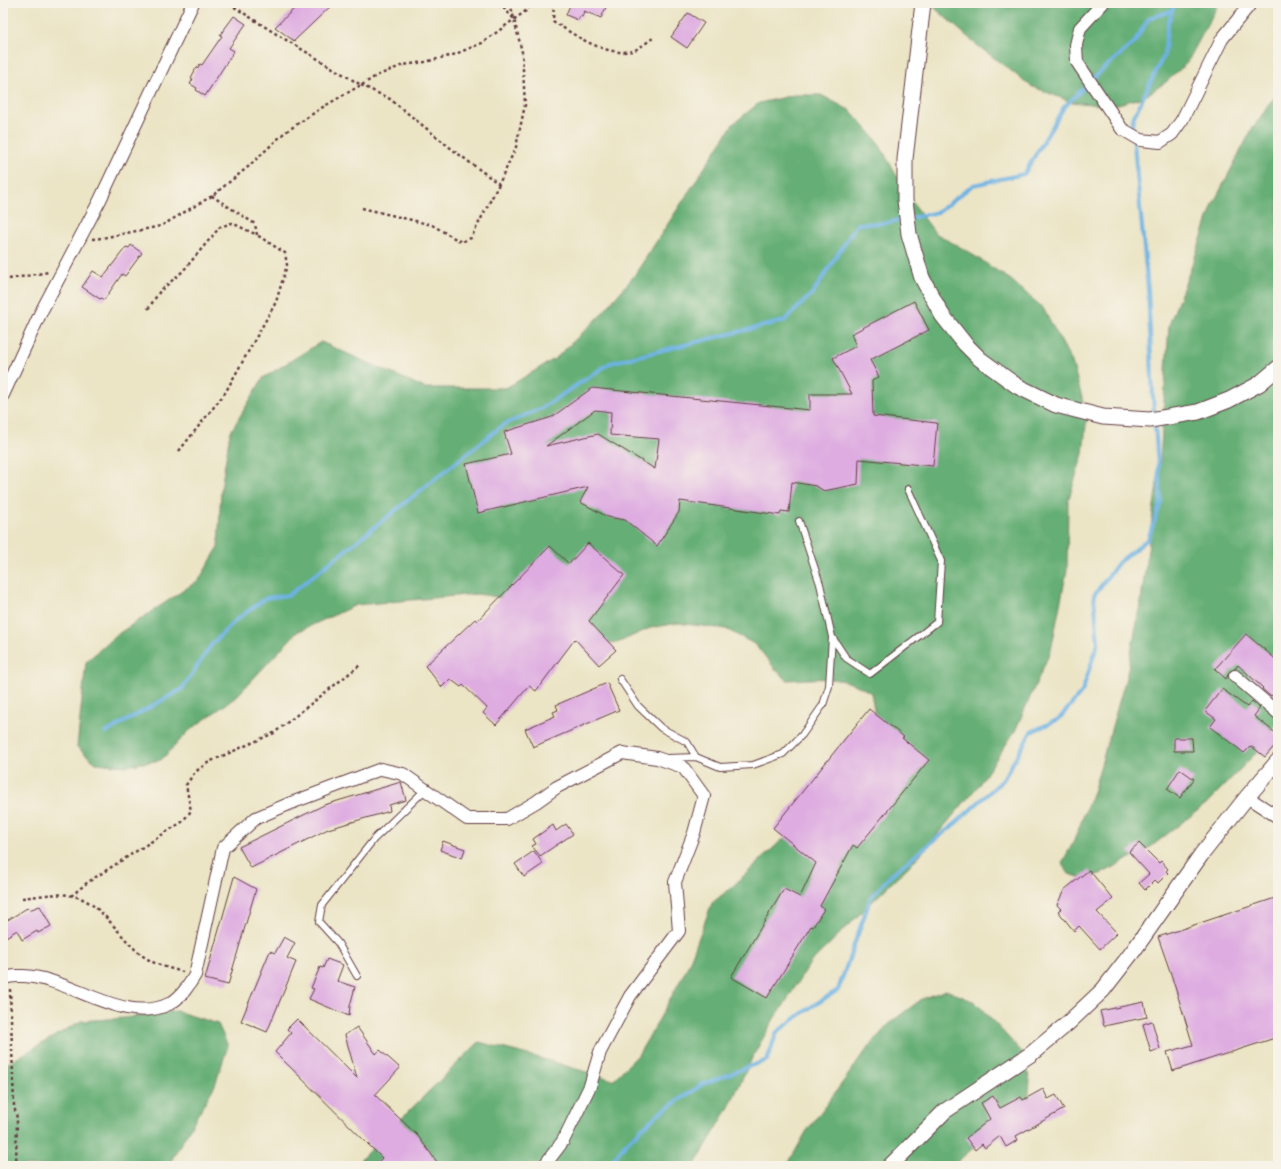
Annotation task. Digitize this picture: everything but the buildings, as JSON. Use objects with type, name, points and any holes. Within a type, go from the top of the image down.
[{"type":"street","points":[[3,395],[41,312],[100,200],[193,3]]},
{"type":"street","points":[[923,3],[906,158],[906,200],[909,234],[922,278],[942,315],[980,360],[1017,386],[1056,405],[1103,417],[1150,420],[1198,412],[1229,400],[1259,384],[1278,368]]},
{"type":"street","points":[[1104,3],[1080,28],[1076,45],[1077,62],[1122,129],[1141,140],[1160,142],[1172,134],[1182,120],[1222,39],[1251,3]]},
{"type":"street","points":[[1235,676],[1278,712]]},
{"type":"street","points":[[6,978],[36,977],[102,1001],[130,1008],[152,1010],[170,1004],[185,990],[195,975],[223,848],[256,818],[381,769],[403,774],[467,819],[507,820],[557,787],[622,753],[657,758],[683,767],[704,796],[694,833],[675,882],[679,931],[630,996],[600,1052],[590,1086],[563,1141],[544,1166]]},
{"type":"street","points":[[890,1166],[944,1111],[1031,1054],[1067,1024],[1103,990],[1134,950],[1201,855],[1278,761]]},
{"type":"street","points":[[1247,797],[1278,817]]},
{"type":"lane","points":[[832,637],[846,658],[870,674],[937,622],[941,561],[908,489]]},
{"type":"lane","points":[[657,758],[696,757],[720,767],[753,765],[783,754],[802,735],[823,705],[829,686],[832,637],[820,584],[799,521]]},
{"type":"lane","points":[[620,679],[638,706],[661,728],[687,742],[696,757]]},
{"type":"lane","points":[[357,976],[338,943],[319,922],[322,905],[374,839],[426,789]]},
{"type":"path","points":[[228,3],[361,85],[390,99],[453,150],[499,184]]},
{"type":"path","points":[[499,3],[514,19]]},
{"type":"path","points":[[362,208],[432,225],[461,242],[471,238],[516,147],[526,105],[522,52],[510,3]]},
{"type":"path","points":[[79,240],[102,238],[161,226],[212,196],[248,167],[284,133],[323,106],[376,76],[403,65],[425,62],[453,55],[482,43],[527,10],[532,3]]},
{"type":"path","points":[[554,3],[553,21],[578,37],[613,52],[633,51],[653,38]]},
{"type":"path","points":[[212,196],[255,224],[257,235]]},
{"type":"path","points":[[148,309],[160,291],[183,271],[220,227],[232,224],[257,235],[285,253],[287,265],[276,302],[225,393],[179,451]]},
{"type":"path","points":[[3,280],[48,271],[61,275]]},
{"type":"path","points":[[71,896],[88,882],[182,822],[191,811],[186,785],[195,772],[209,762],[274,734],[360,665]]},
{"type":"path","points":[[22,898],[60,894],[80,898],[93,905],[143,956],[162,967],[195,975]]},
{"type":"path","points":[[6,978],[14,1106],[17,1118],[16,1166]]},
{"type":"green space","points":[[929,3],[1219,3],[1187,63],[1166,82],[1144,97],[1111,106],[1071,102],[1031,86],[977,45]]},
{"type":"green space","points":[[1278,92],[1278,720],[1257,752],[1206,804],[1152,846],[1105,872],[1086,879],[1069,874],[1062,863],[1073,843],[1094,789],[1127,674],[1141,600],[1160,462],[1169,325],[1194,260],[1213,204],[1252,129]]},
{"type":"green space","points":[[794,95],[821,95],[851,111],[878,142],[906,193],[935,233],[967,251],[1011,280],[1043,308],[1072,362],[1087,415],[1083,454],[1068,501],[1067,570],[1051,650],[1015,731],[978,786],[921,854],[810,963],[775,1017],[753,1056],[728,1109],[694,1166],[354,1166],[479,1042],[613,1080],[638,1055],[655,1027],[688,966],[712,903],[732,887],[802,821],[875,714],[871,693],[860,687],[840,680],[787,680],[776,670],[756,645],[726,629],[678,623],[650,628],[617,643],[592,641],[526,601],[477,594],[356,605],[297,632],[236,697],[190,730],[161,760],[125,766],[96,763],[77,747],[86,662],[115,636],[199,580],[218,548],[221,489],[230,433],[263,378],[321,342],[425,388],[506,388],[556,358],[599,317],[634,276],[733,124],[759,103]]},
{"type":"green space","points":[[946,990],[975,1002],[1023,1053],[1030,1081],[1028,1102],[952,1166],[787,1166],[806,1132],[871,1044],[891,1022],[922,999]]},
{"type":"green space","points":[[176,1011],[218,1024],[228,1046],[215,1085],[168,1166],[3,1166],[3,1066],[81,1021],[124,1018]]},
{"type":"waterway","points":[[608,1166],[626,1143],[658,1114],[703,1084],[767,1060],[777,1032],[808,1009],[838,990],[871,897],[893,873],[956,823],[1003,780],[1031,732],[1059,719],[1082,692],[1098,643],[1094,595],[1119,562],[1148,539],[1161,503],[1153,399],[1148,290],[1132,123],[1164,55],[1168,23],[1175,3]]},
{"type":"waterway","points":[[911,218],[938,212],[973,185],[1024,174],[1064,107],[1103,69],[1134,43],[1149,18],[1172,11]]},
{"type":"waterway","points":[[105,733],[182,689],[212,644],[236,620],[266,598],[289,595],[503,425],[542,408],[610,363],[784,321],[813,293],[857,224],[886,223],[904,219]]}]
